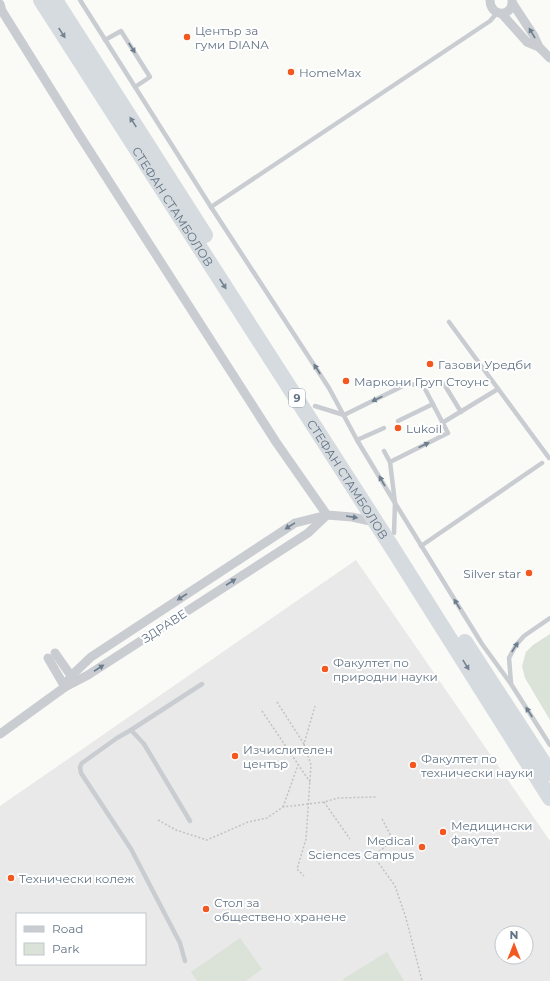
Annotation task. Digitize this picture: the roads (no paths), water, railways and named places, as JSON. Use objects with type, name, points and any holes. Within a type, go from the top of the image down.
[{"type":"highway","name":"СТЕФАН СТАМБОЛОВ","points":[[41,0],[376,522],[550,798]]},
{"type":"highway","name":"СТЕФАН СТАМБОЛОВ","points":[[55,0],[315,406],[394,533],[550,774]]},
{"type":"street","points":[[490,0],[490,6],[493,10],[500,13],[527,42],[540,47]]},
{"type":"street","points":[[500,13],[509,10],[513,2]]},
{"type":"street","points":[[513,2],[540,47],[550,58]]},
{"type":"street","points":[[0,4],[2,10],[80,136],[259,416],[327,515]]},
{"type":"street","points":[[0,734],[64,687],[73,679],[91,657],[295,523],[327,515],[352,517],[376,522]]},
{"type":"street","name":"ЗДРАВЕ","points":[[73,679],[88,675],[308,533],[327,515]]},
{"type":"street","points":[[64,687],[52,656],[73,679]]},
{"type":"lane","points":[[80,0],[211,207],[329,388],[357,440],[482,644],[512,684],[550,745]]},
{"type":"lane","points":[[211,207],[459,43],[500,13]]},
{"type":"lane","points":[[105,40],[120,30],[150,77],[135,87]]},
{"type":"lane","points":[[449,322],[549,458]]},
{"type":"lane","points":[[315,406],[344,414],[407,384],[424,387],[437,383],[444,384],[460,412]]},
{"type":"lane","points":[[390,462],[448,433],[424,387]]},
{"type":"lane","points":[[442,423],[498,389]]},
{"type":"lane","points":[[398,421],[433,404]]},
{"type":"lane","points":[[357,440],[376,434],[384,428]]},
{"type":"lane","points":[[384,451],[390,462],[395,503],[394,533]]},
{"type":"lane","points":[[421,546],[542,463]]},
{"type":"lane","points":[[512,684],[509,658],[516,645],[524,636],[550,618]]},
{"type":"lane","points":[[185,961],[180,943],[132,849],[81,773],[80,767],[82,762],[117,738],[132,730],[202,684]]},
{"type":"lane","points":[[132,730],[144,744],[190,821]]},
{"type":"place","name":"Център за гуми DIANA","points":[[187,37]]},
{"type":"place","name":"HomeMax","points":[[291,72]]},
{"type":"place","name":"Газови Уредби","points":[[430,364]]},
{"type":"place","name":"Маркони Груп Стоунс","points":[[346,381]]},
{"type":"place","name":"Lukoil","points":[[398,428]]},
{"type":"place","name":"Silver star","points":[[529,573]]},
{"type":"place","name":"Факултет по природни науки","points":[[325,669]]},
{"type":"place","name":"Изчислителен център","points":[[235,756]]},
{"type":"place","name":"Факултет по технически науки","points":[[413,765]]},
{"type":"place","name":"Медицински факутет","points":[[443,832]]},
{"type":"place","name":"Medical Sciences Campus","points":[[422,847]]},
{"type":"place","name":"Технически колеж","points":[[11,878]]},
{"type":"place","name":"Стол за обществено хранене","points":[[206,909]]}]
